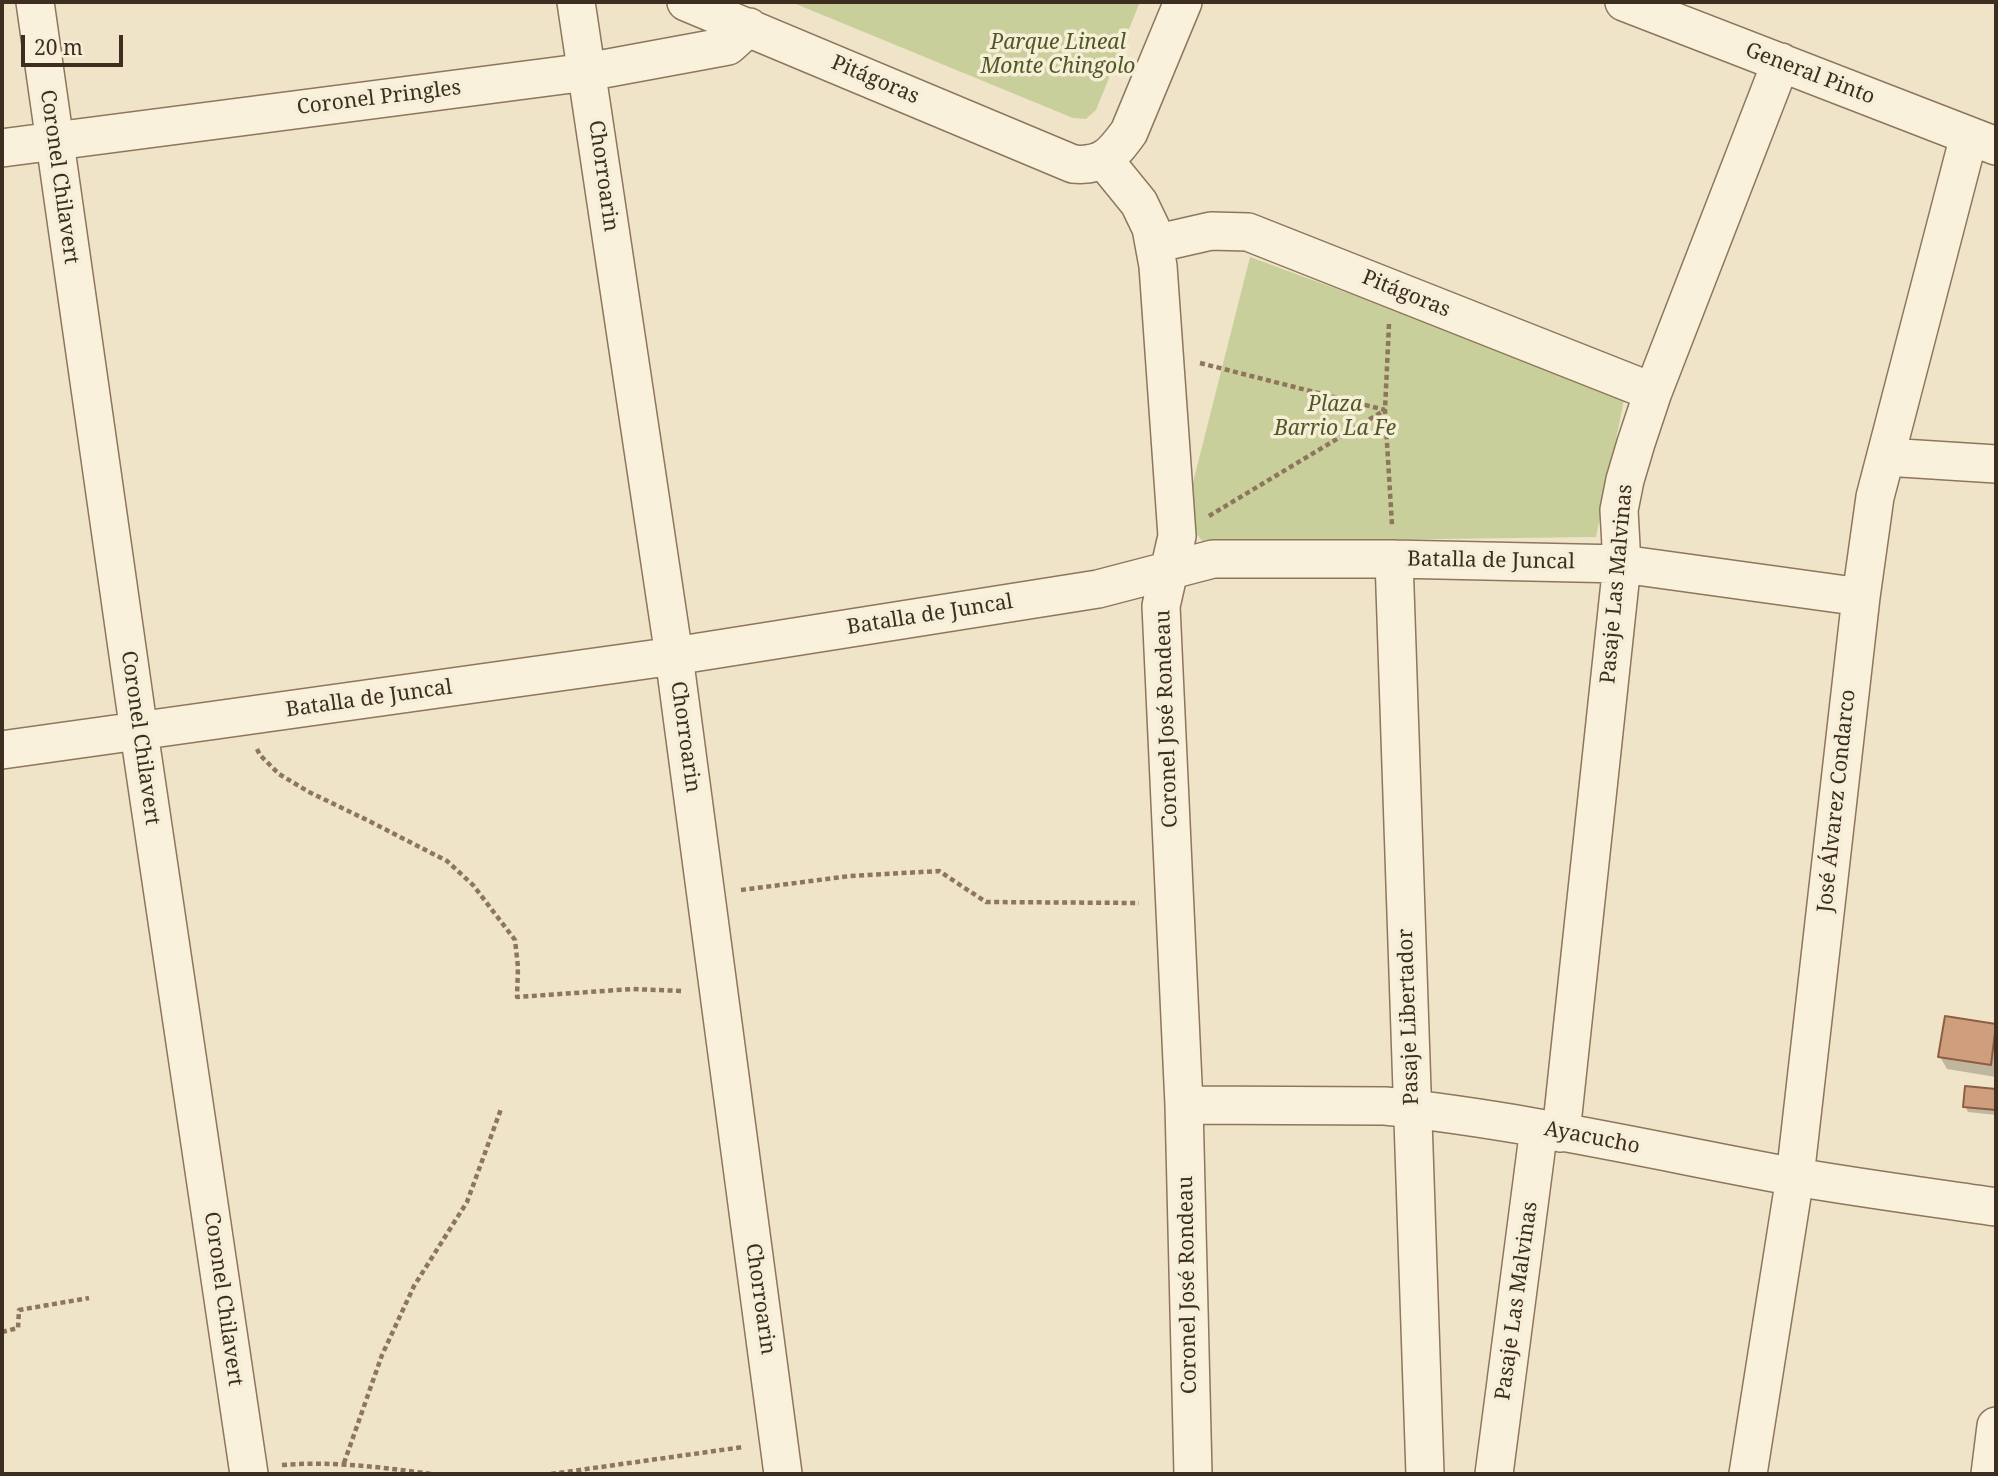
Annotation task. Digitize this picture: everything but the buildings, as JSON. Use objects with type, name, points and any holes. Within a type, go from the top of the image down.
[{"type":"street","name":"Coronel Chilavert","points":[[35,2],[139,732],[249,1471]]},
{"type":"street","name":"Chorroarin","points":[[576,2],[674,656],[781,1458]]},
{"type":"street","name":"Pitágoras","points":[[686,2],[1073,164],[1088,166],[1104,160]]},
{"type":"street","points":[[1104,160],[1129,132],[1183,2]]},
{"type":"street","name":"General Pinto","points":[[1624,2],[1700,17],[1781,62],[1983,141]]},
{"type":"street","name":"Coronel Pringles","points":[[2,148],[587,72],[728,46],[749,27]]},
{"type":"street","name":"Pasaje Las Malvinas","points":[[1494,1474],[1550,1130],[1622,564],[1619,510],[1625,480],[1653,392],[1781,62]]},
{"type":"street","name":"José Álvarez Condarco","points":[[1748,1474],[1795,1177],[1861,597],[1875,497],[1983,141]]},
{"type":"street","name":"Coronel José Rondeau","points":[[1104,160],[1139,203],[1151,228],[1158,266],[1177,536],[1161,606],[1184,1105],[1193,1474]]},
{"type":"street","name":"Pitágoras","points":[[1154,244],[1211,231],[1248,232],[1653,392]]},
{"type":"street","points":[[1886,457],[1996,464]]},
{"type":"street","name":"Batalla de Juncal","points":[[2,750],[674,656],[1098,589],[1213,559],[1394,559],[1622,564],[1861,597]]},
{"type":"street","name":"Pasaje Libertador","points":[[1394,559],[1425,1474]]},
{"type":"street","name":"Ayacucho","points":[[1184,1105],[1413,1108],[1550,1130],[1795,1177],[1996,1207]]},
{"type":"street","points":[[1990,1474],[1996,1426]]},
{"type":"path","points":[[1390,288],[1385,410],[1394,559]]},
{"type":"path","points":[[1163,354],[1385,410]]},
{"type":"path","points":[[1177,536],[1385,410]]},
{"type":"path","points":[[240,717],[260,755],[279,774],[309,792],[447,861],[473,885],[515,940],[519,967],[517,998],[632,989],[719,993]]},
{"type":"path","points":[[706,894],[850,876],[939,871],[986,902],[1174,904]]},
{"type":"path","points":[[344,1464],[382,1355],[414,1286],[467,1202],[501,1109]]},
{"type":"path","points":[[2,1332],[18,1328],[19,1310],[89,1298]]},
{"type":"path","points":[[551,1474],[781,1458]]},
{"type":"path","points":[[249,1471],[316,1462],[431,1474]]},
{"type":"green space","name":"Parque Lineal Monte Chingolo","points":[[791,2],[1140,2],[1096,110],[1086,119],[1073,118]]},
{"type":"green space","name":"Plaza Barrio La Fe","points":[[1250,257],[1625,395],[1596,537],[1203,542],[1184,518]]}]
